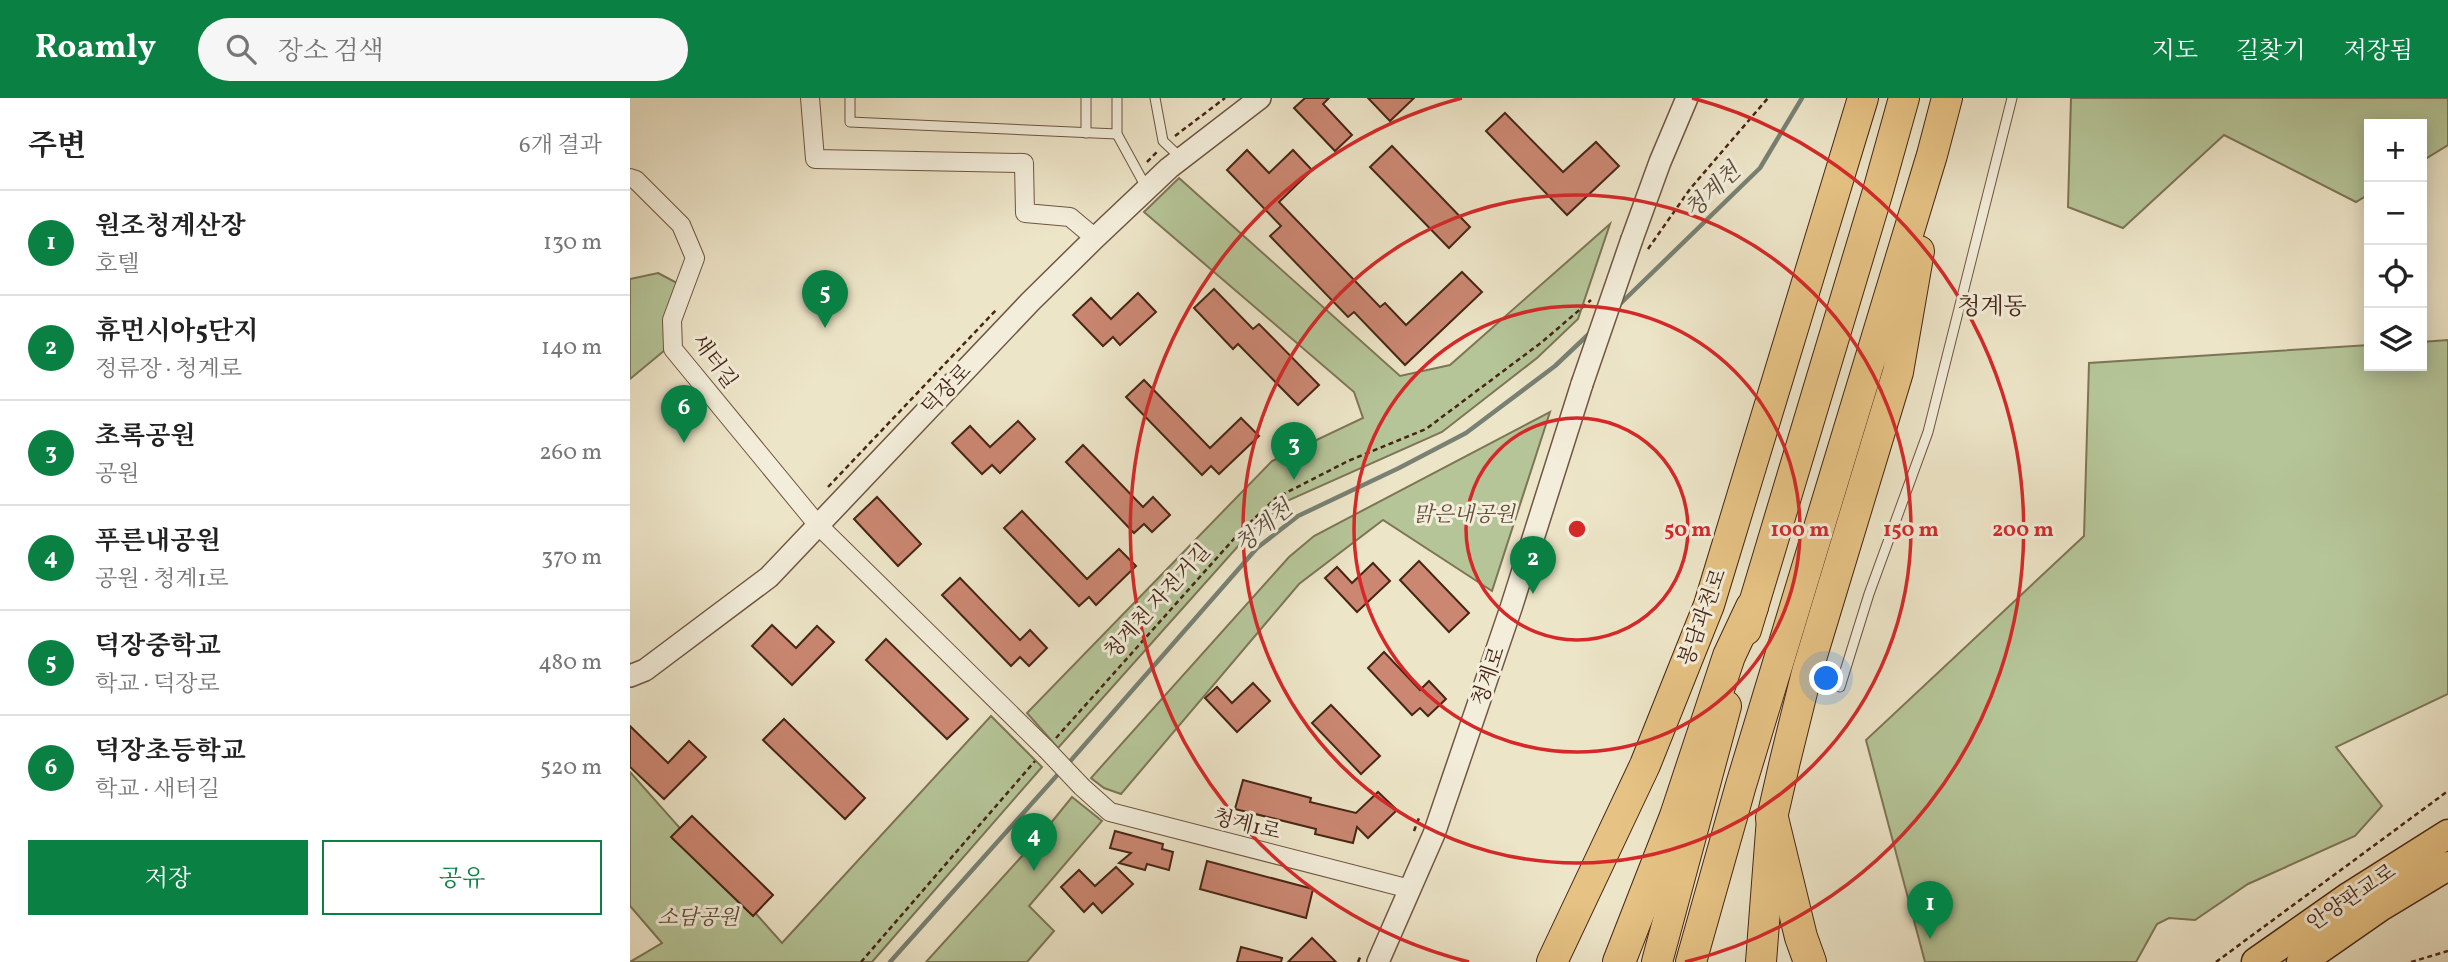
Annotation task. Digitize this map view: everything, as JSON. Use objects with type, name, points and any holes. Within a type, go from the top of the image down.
[{"type":"highway","name":"봉담과천로","points":[[1552,962],[1645,765],[1709,606],[1863,98]]},
{"type":"highway","name":"봉담과천로","points":[[1657,962],[1752,607],[1904,98]]},
{"type":"highway","points":[[1691,962],[1741,785],[1947,98]]},
{"type":"highway","points":[[1761,962],[1772,818],[1807,672],[1898,372],[1918,264],[1932,155]]},
{"type":"highway","points":[[1619,962],[1676,816],[1729,656],[1752,607]]},
{"type":"highway","points":[[1772,818],[1801,937],[1810,962]]},
{"type":"main road","name":"안양판교로","points":[[2256,962],[2350,896],[2448,834]]},
{"type":"main road","name":"안양판교로","points":[[2301,962],[2380,907],[2448,866]]},
{"type":"street","points":[[810,98],[815,159],[1024,163],[1025,213],[1070,218],[1094,238]]},
{"type":"street","name":"덕장로","points":[[630,676],[645,670],[769,577],[1094,238],[1147,188],[1260,98]]},
{"type":"street","points":[[1640,244],[1660,162],[1687,98]]},
{"type":"street","name":"새터길","points":[[630,178],[636,180],[681,225],[695,258],[672,320],[673,349],[817,524]]},
{"type":"street","name":"청계로","points":[[1371,956],[1410,889],[1434,834],[1511,608],[1582,384],[1640,244]]},
{"type":"street","points":[[817,524],[1045,750]]},
{"type":"street","name":"청계1로","points":[[1045,750],[1110,812],[1410,889]]},
{"type":"lane","points":[[850,98],[850,122],[1117,134]]},
{"type":"lane","points":[[1086,98],[1086,133]]},
{"type":"lane","points":[[1117,98],[1117,134],[1147,188]]},
{"type":"lane","points":[[1155,98],[1163,141],[1182,159]]},
{"type":"lane","points":[[1840,687],[1869,594],[1928,432],[2012,98]]},
{"type":"path","points":[[1640,244],[1768,98]]},
{"type":"path","name":"청계천 자전거길","points":[[861,962],[1045,750],[1240,532],[1276,498],[1348,461],[1426,429],[1542,342],[1595,298]]},
{"type":"path","points":[[2216,962],[2448,791]]},
{"type":"path","points":[[1411,840],[1420,814]]},
{"type":"path","points":[[2412,962],[2448,951]]},
{"type":"path","points":[[1357,962],[1371,956]]},
{"type":"green space","points":[[2071,98],[2448,98],[2448,145],[2427,158],[2427,119],[2364,119],[2364,197],[2356,202],[2224,135],[2123,228],[2068,207]]},
{"type":"green space","points":[[1179,178],[1400,376],[1450,365],[1610,224],[1578,319],[1537,358],[1442,432],[1289,500],[1256,526],[1058,748],[1027,713],[1272,461],[1363,418],[1354,392],[1144,212]]},
{"type":"green space","points":[[658,273],[679,284],[665,350],[630,379],[630,279]]},
{"type":"green space","points":[[2448,340],[2448,694],[2336,747],[2382,806],[2355,836],[2248,884],[2195,920],[2169,918],[2157,924],[2136,962],[1925,962],[1866,740],[2084,536],[2089,363],[2364,345],[2364,371],[2427,371],[2427,342]]},
{"type":"green space","name":"맑은내공원","points":[[1550,412],[1492,591],[1383,520],[1299,584],[1121,794],[1104,788],[1091,778],[1289,557],[1314,536]]},
{"type":"green space","name":"소담공원","points":[[991,716],[1042,767],[872,962],[630,962],[662,943],[630,906],[630,772],[782,943]]},
{"type":"green space","points":[[1072,797],[1102,821],[1029,906],[1054,931],[1027,962],[926,962],[1042,834]]},
{"type":"building","points":[[1305,98],[1329,98],[1323,104],[1352,135],[1335,151],[1294,108]]},
{"type":"building","points":[[1368,98],[1414,98],[1390,121]]},
{"type":"building","points":[[1505,113],[1563,172],[1596,142],[1619,166],[1567,215],[1486,131]]},
{"type":"building","points":[[1392,146],[1470,227],[1449,248],[1370,167]]},
{"type":"building","points":[[1247,150],[1269,173],[1293,150],[1312,170],[1279,202],[1380,307],[1385,303],[1406,325],[1462,272],[1482,292],[1405,365],[1354,312],[1348,317],[1270,236],[1281,226],[1227,170]]},
{"type":"building","points":[[1214,289],[1253,329],[1259,324],[1319,385],[1298,405],[1238,344],[1233,349],[1194,308]]},
{"type":"building","points":[[1138,293],[1156,312],[1120,345],[1113,337],[1103,346],[1073,315],[1091,298],[1111,319]]},
{"type":"building","points":[[1144,380],[1210,448],[1241,418],[1259,436],[1219,474],[1211,466],[1202,475],[1126,397]]},
{"type":"building","points":[[1018,421],[1035,439],[1000,473],[992,465],[982,474],[952,443],[970,426],[990,447]]},
{"type":"building","points":[[1083,445],[1143,507],[1153,497],[1170,515],[1152,532],[1144,524],[1134,533],[1066,462]]},
{"type":"building","points":[[877,497],[921,544],[898,566],[854,519]]},
{"type":"building","points":[[1022,511],[1087,579],[1119,549],[1136,566],[1096,605],[1089,597],[1079,606],[1004,528]]},
{"type":"building","points":[[1419,561],[1469,613],[1449,632],[1400,580]]},
{"type":"building","points":[[1373,563],[1390,581],[1357,612],[1325,578],[1337,567],[1352,583]]},
{"type":"building","points":[[960,578],[1020,640],[1030,630],[1047,648],[1029,666],[1020,657],[1011,666],[942,595]]},
{"type":"building","points":[[772,625],[796,648],[817,626],[834,642],[792,685],[752,646]]},
{"type":"building","points":[[886,639],[968,719],[947,739],[866,660]]},
{"type":"building","points":[[1384,652],[1420,690],[1429,681],[1446,699],[1428,716],[1420,708],[1412,715],[1368,668]]},
{"type":"building","points":[[1253,683],[1270,701],[1237,732],[1205,698],[1217,687],[1232,703]]},
{"type":"building","points":[[1331,705],[1380,756],[1361,774],[1312,723]]},
{"type":"building","points":[[784,719],[865,798],[845,819],[763,740]]},
{"type":"building","points":[[630,726],[668,763],[689,741],[706,757],[664,799],[630,767]]},
{"type":"building","points":[[1243,780],[1311,798],[1310,802],[1356,813],[1378,792],[1397,810],[1368,838],[1357,827],[1353,843],[1315,834],[1316,829],[1235,809]]},
{"type":"building","points":[[692,816],[773,895],[753,916],[671,837]]},
{"type":"building","points":[[1115,831],[1163,844],[1162,849],[1173,852],[1169,870],[1147,864],[1145,870],[1119,863],[1131,853],[1110,848]]},
{"type":"building","points":[[1207,861],[1313,889],[1306,918],[1200,889]]},
{"type":"building","points":[[1116,867],[1133,884],[1102,913],[1093,903],[1084,912],[1061,887],[1079,870],[1095,886]]},
{"type":"building","points":[[1312,938],[1336,962],[1288,962]]},
{"type":"building","points":[[1241,947],[1282,958],[1281,962],[1237,962]]},
{"type":"waterway","name":"청계천","points":[[1618,306],[1760,168],[1802,98]]},
{"type":"waterway","name":"청계천","points":[[1066,766],[1257,548],[1298,516],[1466,433],[1555,366],[1592,331]]},
{"type":"waterway","name":"청계천","points":[[890,962],[1060,772]]},
{"type":"place","name":"덕장중학교","points":[[825,328]]},
{"type":"place","name":"덕장초등학교","points":[[684,443]]},
{"type":"place","name":"초록공원","points":[[1294,480]]},
{"type":"place","name":"휴먼시아5단지","points":[[1533,594]]},
{"type":"place","name":"푸른내공원","points":[[1034,871]]},
{"type":"place","name":"원조청계산장","points":[[1930,939]]},
{"type":"district","name":"청계동","points":[[1992,306]]}]
